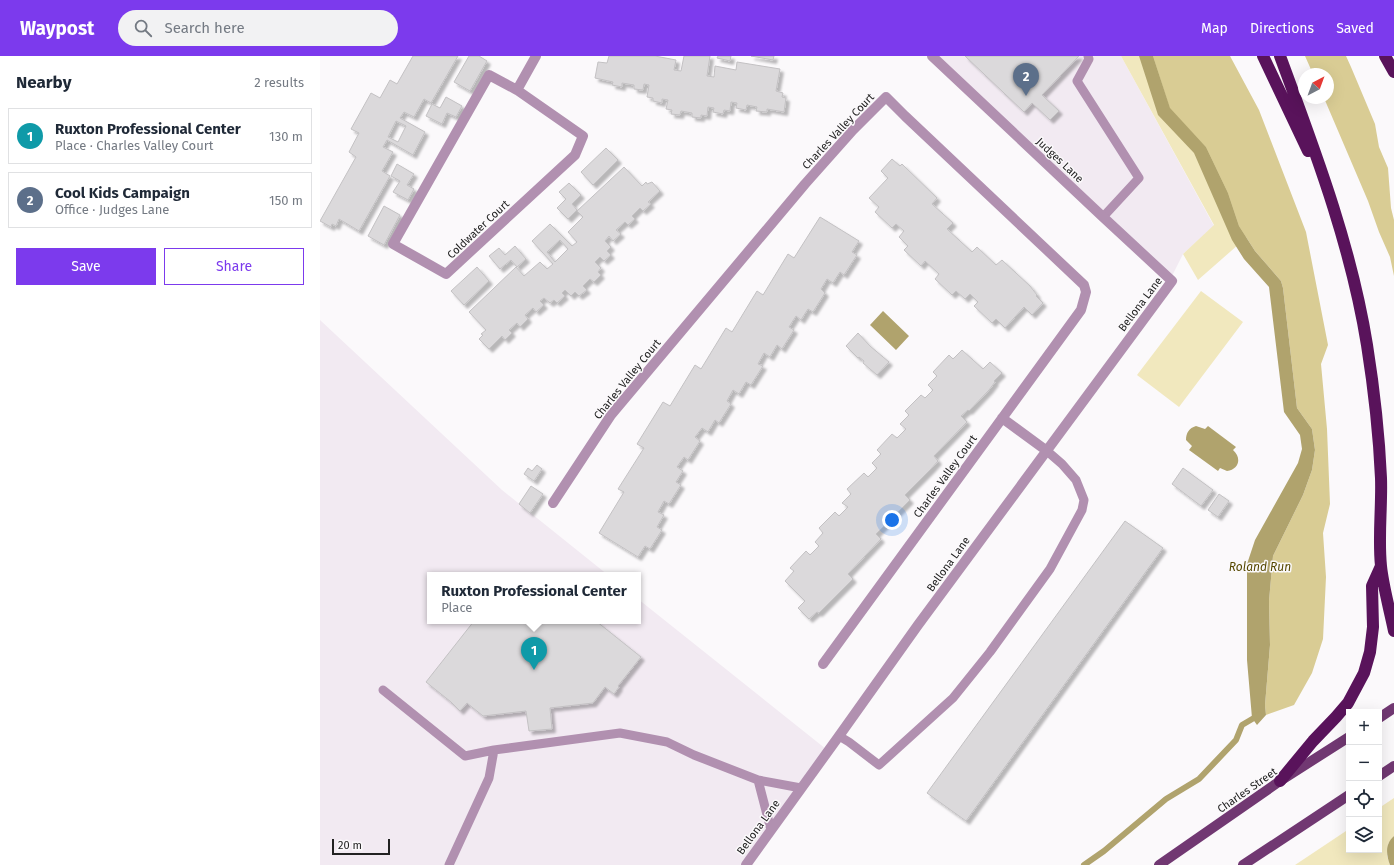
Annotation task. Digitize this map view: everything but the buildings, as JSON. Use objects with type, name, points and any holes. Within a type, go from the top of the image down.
[{"type":"highway","points":[[1263,56],[1298,131],[1330,194]]},
{"type":"highway","points":[[1280,56],[1330,194],[1359,302],[1373,386],[1381,479],[1381,566],[1394,631]]},
{"type":"highway","points":[[1385,56],[1394,72]]},
{"type":"highway","points":[[1280,782],[1313,741],[1348,703],[1364,673],[1370,652],[1373,627],[1372,586],[1381,566]]},
{"type":"main road","points":[[1382,716],[1394,708]]},
{"type":"main road","name":"Charles Street","points":[[1160,865],[1280,782],[1346,739]]},
{"type":"main road","points":[[1382,774],[1394,766]]},
{"type":"main road","points":[[1244,865],[1346,797]]},
{"type":"street","points":[[517,90],[536,56]]},
{"type":"street","name":"Judges Lane","points":[[932,56],[1172,280]]},
{"type":"street","name":"Coldwater Court","points":[[489,75],[517,90],[583,136],[575,155],[446,274],[393,244],[489,75]]},
{"type":"street","name":"Charles Valley Court","points":[[553,503],[611,415],[805,184],[853,130],[886,97],[1084,285],[1086,292],[1082,310],[822,664]]},
{"type":"street","name":"Bellona Lane","points":[[746,865],[840,736],[918,625],[1172,280]]},
{"type":"street","points":[[1002,418],[1047,451]]},
{"type":"lane","points":[[1088,56],[1089,59],[1078,80],[1138,178],[1103,217]]},
{"type":"lane","points":[[840,736],[879,765],[953,698],[990,652],[1050,569],[1082,510],[1084,500],[1076,480],[1062,464],[1047,451]]},
{"type":"lane","points":[[383,690],[465,756],[494,750],[620,733],[666,742],[694,755],[758,780],[801,788]]},
{"type":"lane","points":[[449,865],[489,778],[494,750]]},
{"type":"lane","points":[[758,780],[771,830]]},
{"type":"shaded area","points":[[935,56],[1121,56],[1214,226],[1183,254],[1169,282]]},
{"type":"shaded area","points":[[1121,56],[1185,56],[1255,230],[1198,280],[1183,254],[1214,225]]},
{"type":"shaded area","points":[[1153,56],[1230,56],[1259,110],[1306,232],[1328,345],[1321,364],[1327,429],[1330,504],[1323,533],[1326,577],[1323,639],[1312,673],[1294,705],[1266,715],[1265,705],[1270,645],[1269,601],[1273,556],[1303,495],[1312,470],[1315,450],[1312,429],[1297,408],[1281,281],[1255,251],[1239,226],[1228,193],[1206,147],[1170,109]]},
{"type":"shaded area","points":[[1305,56],[1346,56],[1375,124],[1379,147],[1388,168],[1391,208],[1394,220],[1394,276],[1390,257],[1327,104],[1334,104],[1334,68],[1310,68]]},
{"type":"shaded area","points":[[1201,291],[1243,322],[1179,407],[1137,375]]},
{"type":"shaded area","points":[[320,320],[502,490],[604,572],[427,572],[427,624],[641,624],[641,601],[831,753],[746,865],[320,865]]},
{"type":"shaded area","points":[[1394,798],[1394,836],[1388,844],[1387,856],[1390,865],[1295,865],[1346,831],[1346,853],[1382,853],[1382,806]]},
{"type":"water","name":"Roland Run","points":[[1139,56],[1153,56],[1170,108],[1206,147],[1228,193],[1239,226],[1255,251],[1281,281],[1297,408],[1312,429],[1315,450],[1312,470],[1303,495],[1273,556],[1269,601],[1270,645],[1265,705],[1266,715],[1257,725],[1252,718],[1247,660],[1247,564],[1255,540],[1298,463],[1302,449],[1300,435],[1284,412],[1269,287],[1244,259],[1232,240],[1194,153],[1158,115]]},
{"type":"water","points":[[883,311],[909,336],[896,350],[870,325]]},
{"type":"water","points":[[1196,426],[1205,429],[1208,426],[1236,447],[1233,450],[1238,456],[1237,466],[1227,471],[1220,468],[1218,471],[1189,450],[1192,446],[1186,440],[1188,431]]},
{"type":"water","points":[[1394,836],[1394,865],[1390,865],[1387,849],[1389,842]]},
{"type":"waterway","points":[[1084,865],[1104,851],[1166,799],[1199,779],[1236,740],[1242,725],[1259,715]]},
{"type":"place","name":"Cool Kids Campaign","points":[[1026,96]]},
{"type":"place","name":"Ruxton Professional Center","points":[[534,670]]}]
